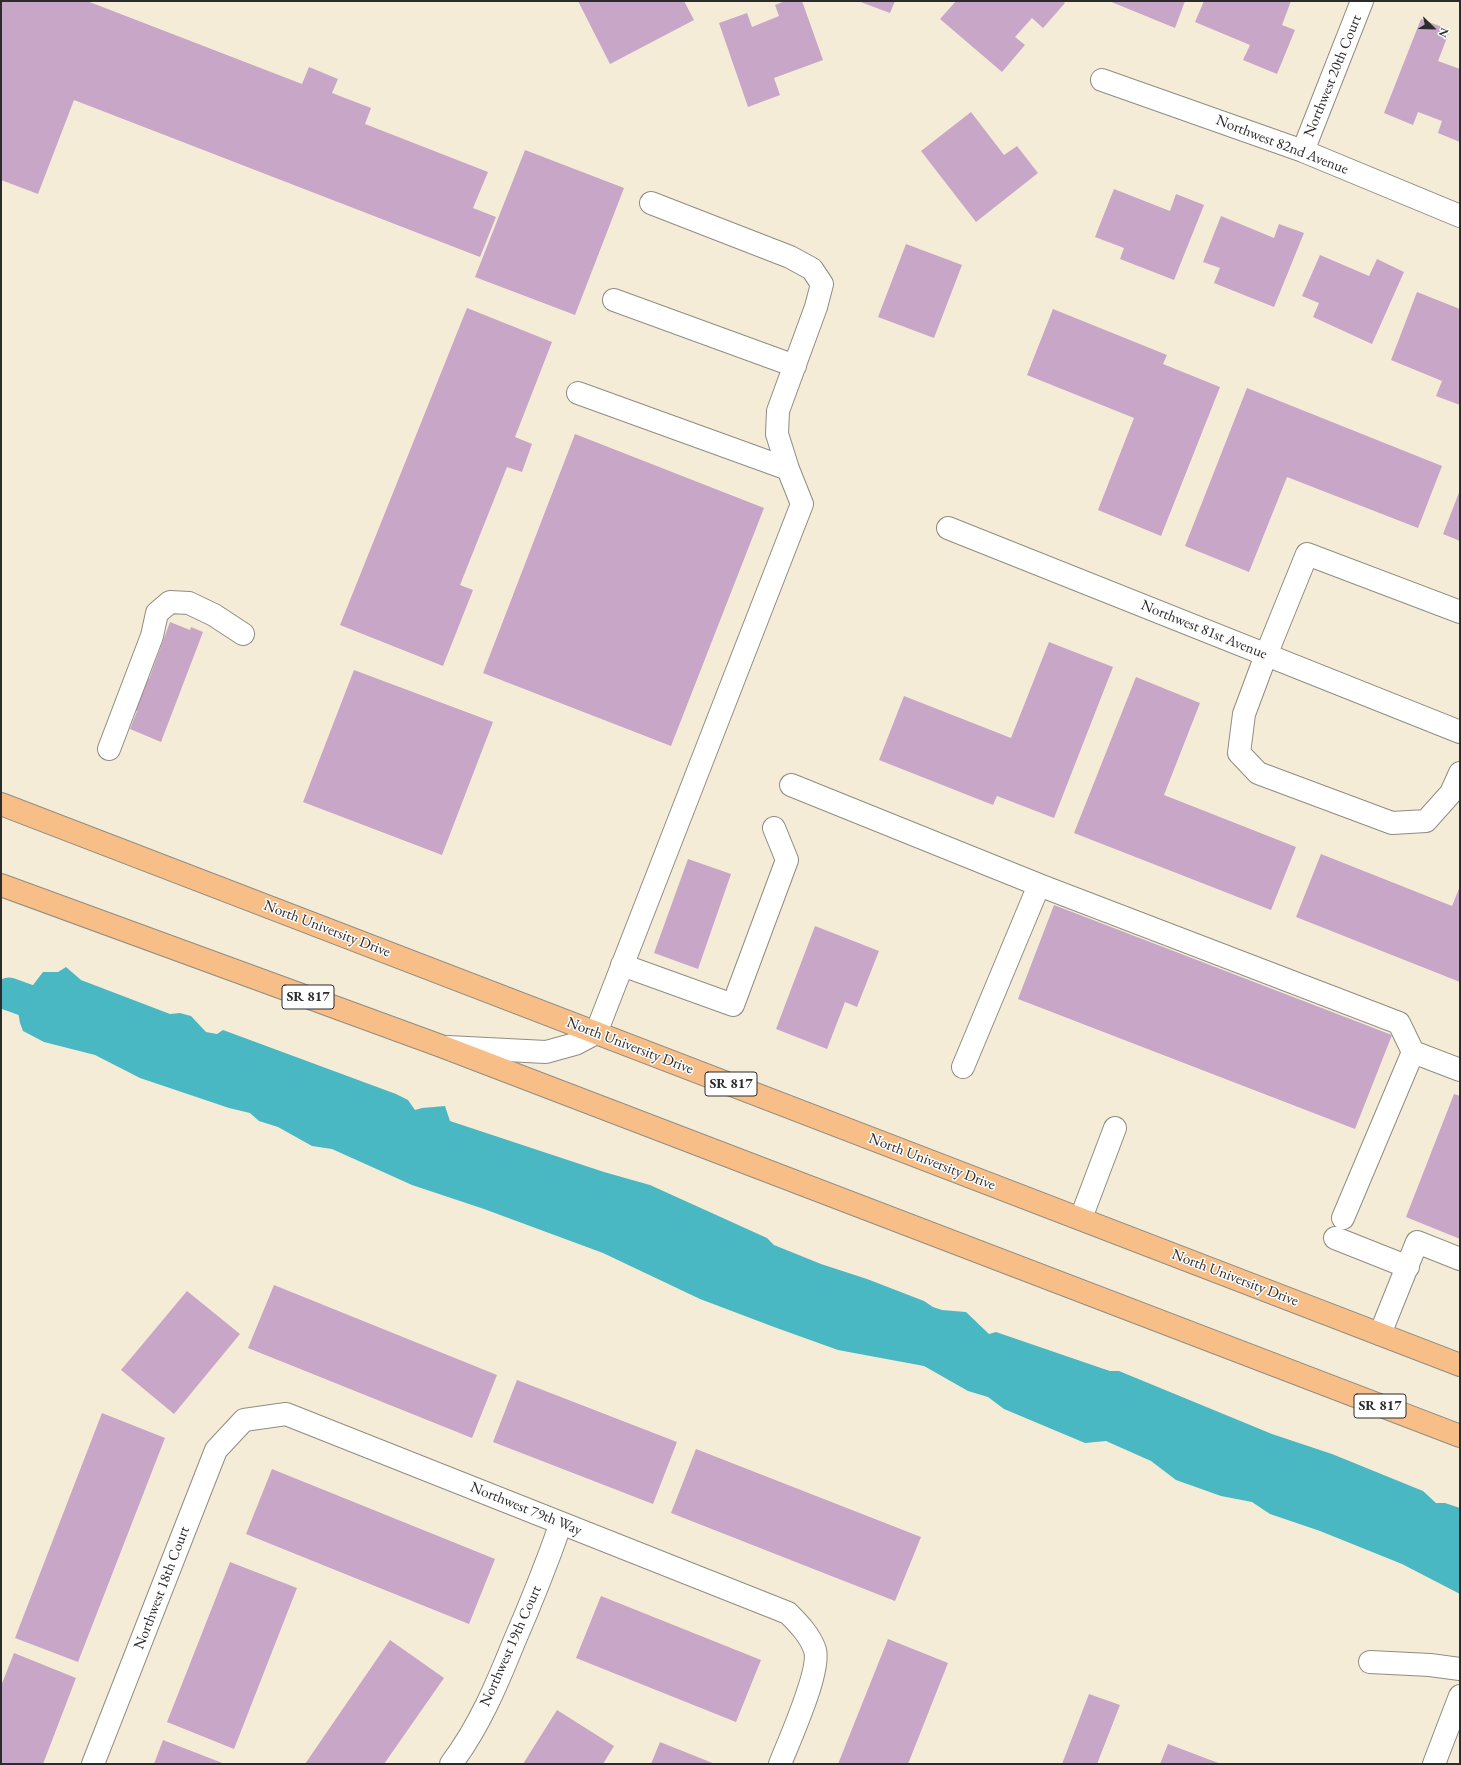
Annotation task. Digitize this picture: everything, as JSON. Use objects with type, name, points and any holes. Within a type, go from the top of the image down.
[{"type":"main road","name":"North University Drive","points":[[1,804],[1460,1365]]},
{"type":"main road","name":"SR 817","points":[[1,885],[441,1046],[1460,1436]]},
{"type":"street","name":"Northwest 20th Court","points":[[1303,151],[1362,1]]},
{"type":"street","name":"Northwest 82nd Avenue","points":[[1102,80],[1303,151],[1460,216]]},
{"type":"street","points":[[441,1046],[546,1052],[575,1044],[596,1033],[802,504],[788,470],[777,434],[778,412],[816,306],[822,284],[812,269],[790,257],[651,203]]},
{"type":"street","points":[[614,300],[795,366]]},
{"type":"street","points":[[578,393],[788,470]]},
{"type":"street","name":"Northwest 81st Avenue","points":[[948,528],[1460,732]]},
{"type":"street","points":[[1460,612],[1307,554],[1244,714],[1239,753],[1258,773],[1392,823],[1426,820],[1451,793],[1460,773]]},
{"type":"street","points":[[109,749],[152,636],[157,613],[170,602],[189,603],[214,615],[243,634]]},
{"type":"street","points":[[791,785],[1039,885],[1399,1023],[1413,1052],[1460,1070]]},
{"type":"street","points":[[622,965],[733,1005],[788,860],[774,828]]},
{"type":"street","points":[[963,1068],[1039,885]]},
{"type":"street","points":[[1408,1267],[1339,1228],[1413,1052]]},
{"type":"street","points":[[1081,1218],[1115,1128]]},
{"type":"street","points":[[1380,1334],[1417,1242],[1460,1259]]},
{"type":"street","name":"Northwest 79th Way","points":[[244,1420],[286,1414],[788,1613],[802,1627],[815,1650],[812,1680],[780,1764]]},
{"type":"street","name":"Northwest 18th Court","points":[[93,1764],[216,1450],[244,1420]]},
{"type":"street","name":"Northwest 19th Court","points":[[451,1764],[462,1750],[494,1690],[544,1572],[561,1523]]},
{"type":"street","points":[[1370,1662],[1430,1665],[1460,1669]]},
{"type":"street","points":[[1434,1764],[1460,1696]]},
{"type":"water","points":[[66,967],[81,980],[170,1014],[180,1013],[191,1016],[206,1032],[217,1034],[223,1030],[396,1094],[408,1100],[415,1110],[445,1106],[450,1121],[604,1172],[650,1185],[767,1238],[774,1245],[821,1264],[867,1279],[924,1301],[933,1307],[942,1310],[966,1312],[989,1334],[996,1332],[1110,1371],[1119,1371],[1272,1434],[1332,1454],[1423,1491],[1436,1503],[1445,1503],[1460,1508],[1460,1594],[1402,1564],[1320,1531],[1270,1514],[1252,1502],[1221,1496],[1176,1480],[1151,1461],[1106,1441],[1085,1443],[1004,1409],[988,1397],[968,1391],[924,1366],[838,1350],[774,1327],[700,1299],[603,1253],[484,1209],[412,1185],[332,1149],[312,1146],[278,1127],[259,1121],[250,1113],[229,1108],[140,1078],[95,1055],[44,1042],[23,1031],[17,1006],[43,972],[58,972]]},
{"type":"building","points":[[1,1],[87,1],[302,84],[309,67],[338,79],[332,93],[371,108],[365,124],[488,172],[473,208],[496,217],[480,257],[74,100],[38,194],[1,180]]},
{"type":"building","points":[[578,1],[684,1],[694,20],[610,64]]},
{"type":"building","points":[[785,1],[802,1],[823,60],[774,78],[780,95],[748,107],[719,23],[747,13],[752,27],[779,16],[775,5]]},
{"type":"building","points":[[858,1],[895,1],[890,13]]},
{"type":"building","points":[[956,1],[1063,1],[1065,3],[1043,28],[1032,18],[1015,37],[1025,45],[1002,72],[940,19]]},
{"type":"building","points":[[1109,1],[1185,1],[1175,28]]},
{"type":"building","points":[[1204,1],[1291,1],[1282,25],[1295,30],[1277,74],[1243,60],[1250,45],[1195,22]]},
{"type":"building","points":[[1421,19],[1450,30],[1438,61],[1460,69],[1460,142],[1438,133],[1442,121],[1418,112],[1413,125],[1384,113]]},
{"type":"building","points":[[971,112],[1004,155],[1017,146],[1038,173],[976,222],[921,151]]},
{"type":"building","points":[[525,150],[624,188],[575,315],[475,277]]},
{"type":"building","points":[[1114,189],[1170,211],[1176,194],[1204,205],[1174,280],[1120,259],[1124,248],[1095,237]]},
{"type":"building","points":[[1221,216],[1274,238],[1279,224],[1304,233],[1274,307],[1214,283],[1220,268],[1203,262]]},
{"type":"building","points":[[906,244],[962,265],[934,338],[878,317]]},
{"type":"building","points":[[1320,255],[1369,276],[1377,259],[1404,272],[1372,344],[1313,317],[1319,303],[1302,296]]},
{"type":"building","points":[[1417,292],[1460,309],[1460,405],[1436,396],[1442,381],[1391,360]]},
{"type":"building","points":[[467,308],[552,342],[515,437],[532,444],[522,472],[507,467],[460,585],[473,590],[443,666],[340,625]]},
{"type":"building","points":[[1053,309],[1167,355],[1163,364],[1220,387],[1161,536],[1098,510],[1134,418],[1027,375]]},
{"type":"building","points":[[1247,388],[1442,466],[1418,528],[1287,477],[1249,572],[1185,546]]},
{"type":"building","points":[[575,434],[764,508],[671,746],[483,673]]},
{"type":"building","points":[[1460,490],[1460,541],[1443,534]]},
{"type":"building","points":[[170,622],[190,630],[191,627],[203,632],[161,742],[130,729],[137,711],[131,708],[143,677],[149,679]]},
{"type":"building","points":[[1049,642],[1113,667],[1054,818],[997,796],[993,805],[879,760],[904,696],[1011,738]]},
{"type":"building","points":[[354,670],[493,722],[442,855],[303,802]]},
{"type":"building","points":[[1136,677],[1200,703],[1164,795],[1296,847],[1271,910],[1074,833]]},
{"type":"building","points":[[1321,854],[1452,906],[1460,886],[1460,982],[1296,917]]},
{"type":"building","points":[[688,859],[731,874],[698,969],[654,953]]},
{"type":"building","points":[[1054,905],[1392,1035],[1355,1129],[1018,999]]},
{"type":"building","points":[[815,926],[879,951],[857,1007],[845,1002],[827,1049],[776,1029]]},
{"type":"building","points":[[1454,1094],[1460,1096],[1460,1239],[1406,1217]]},
{"type":"building","points":[[274,1285],[497,1375],[472,1438],[248,1348]]},
{"type":"building","points":[[187,1291],[240,1334],[174,1414],[121,1370]]},
{"type":"building","points":[[517,1380],[677,1442],[653,1504],[493,1442]]},
{"type":"building","points":[[102,1413],[165,1438],[78,1662],[15,1638]]},
{"type":"building","points":[[696,1449],[921,1537],[895,1601],[671,1513]]},
{"type":"building","points":[[272,1469],[495,1559],[469,1624],[246,1534]]},
{"type":"building","points":[[230,1562],[297,1588],[234,1749],[167,1722]]},
{"type":"building","points":[[601,1596],[761,1660],[736,1722],[576,1658]]},
{"type":"building","points":[[888,1639],[948,1663],[908,1764],[838,1764]]},
{"type":"building","points":[[390,1640],[444,1678],[384,1764],[305,1764]]},
{"type":"building","points":[[14,1653],[76,1678],[43,1764],[1,1764],[1,1686]]},
{"type":"building","points":[[1089,1694],[1120,1705],[1097,1764],[1062,1764]]},
{"type":"building","points":[[557,1710],[614,1746],[603,1764],[523,1764]]},
{"type":"building","points":[[163,1740],[225,1764],[154,1764]]},
{"type":"building","points":[[660,1742],[715,1764],[651,1764]]},
{"type":"building","points":[[1168,1744],[1221,1764],[1160,1764]]},
{"type":"waterway","points":[[9,994],[64,1014]]}]
